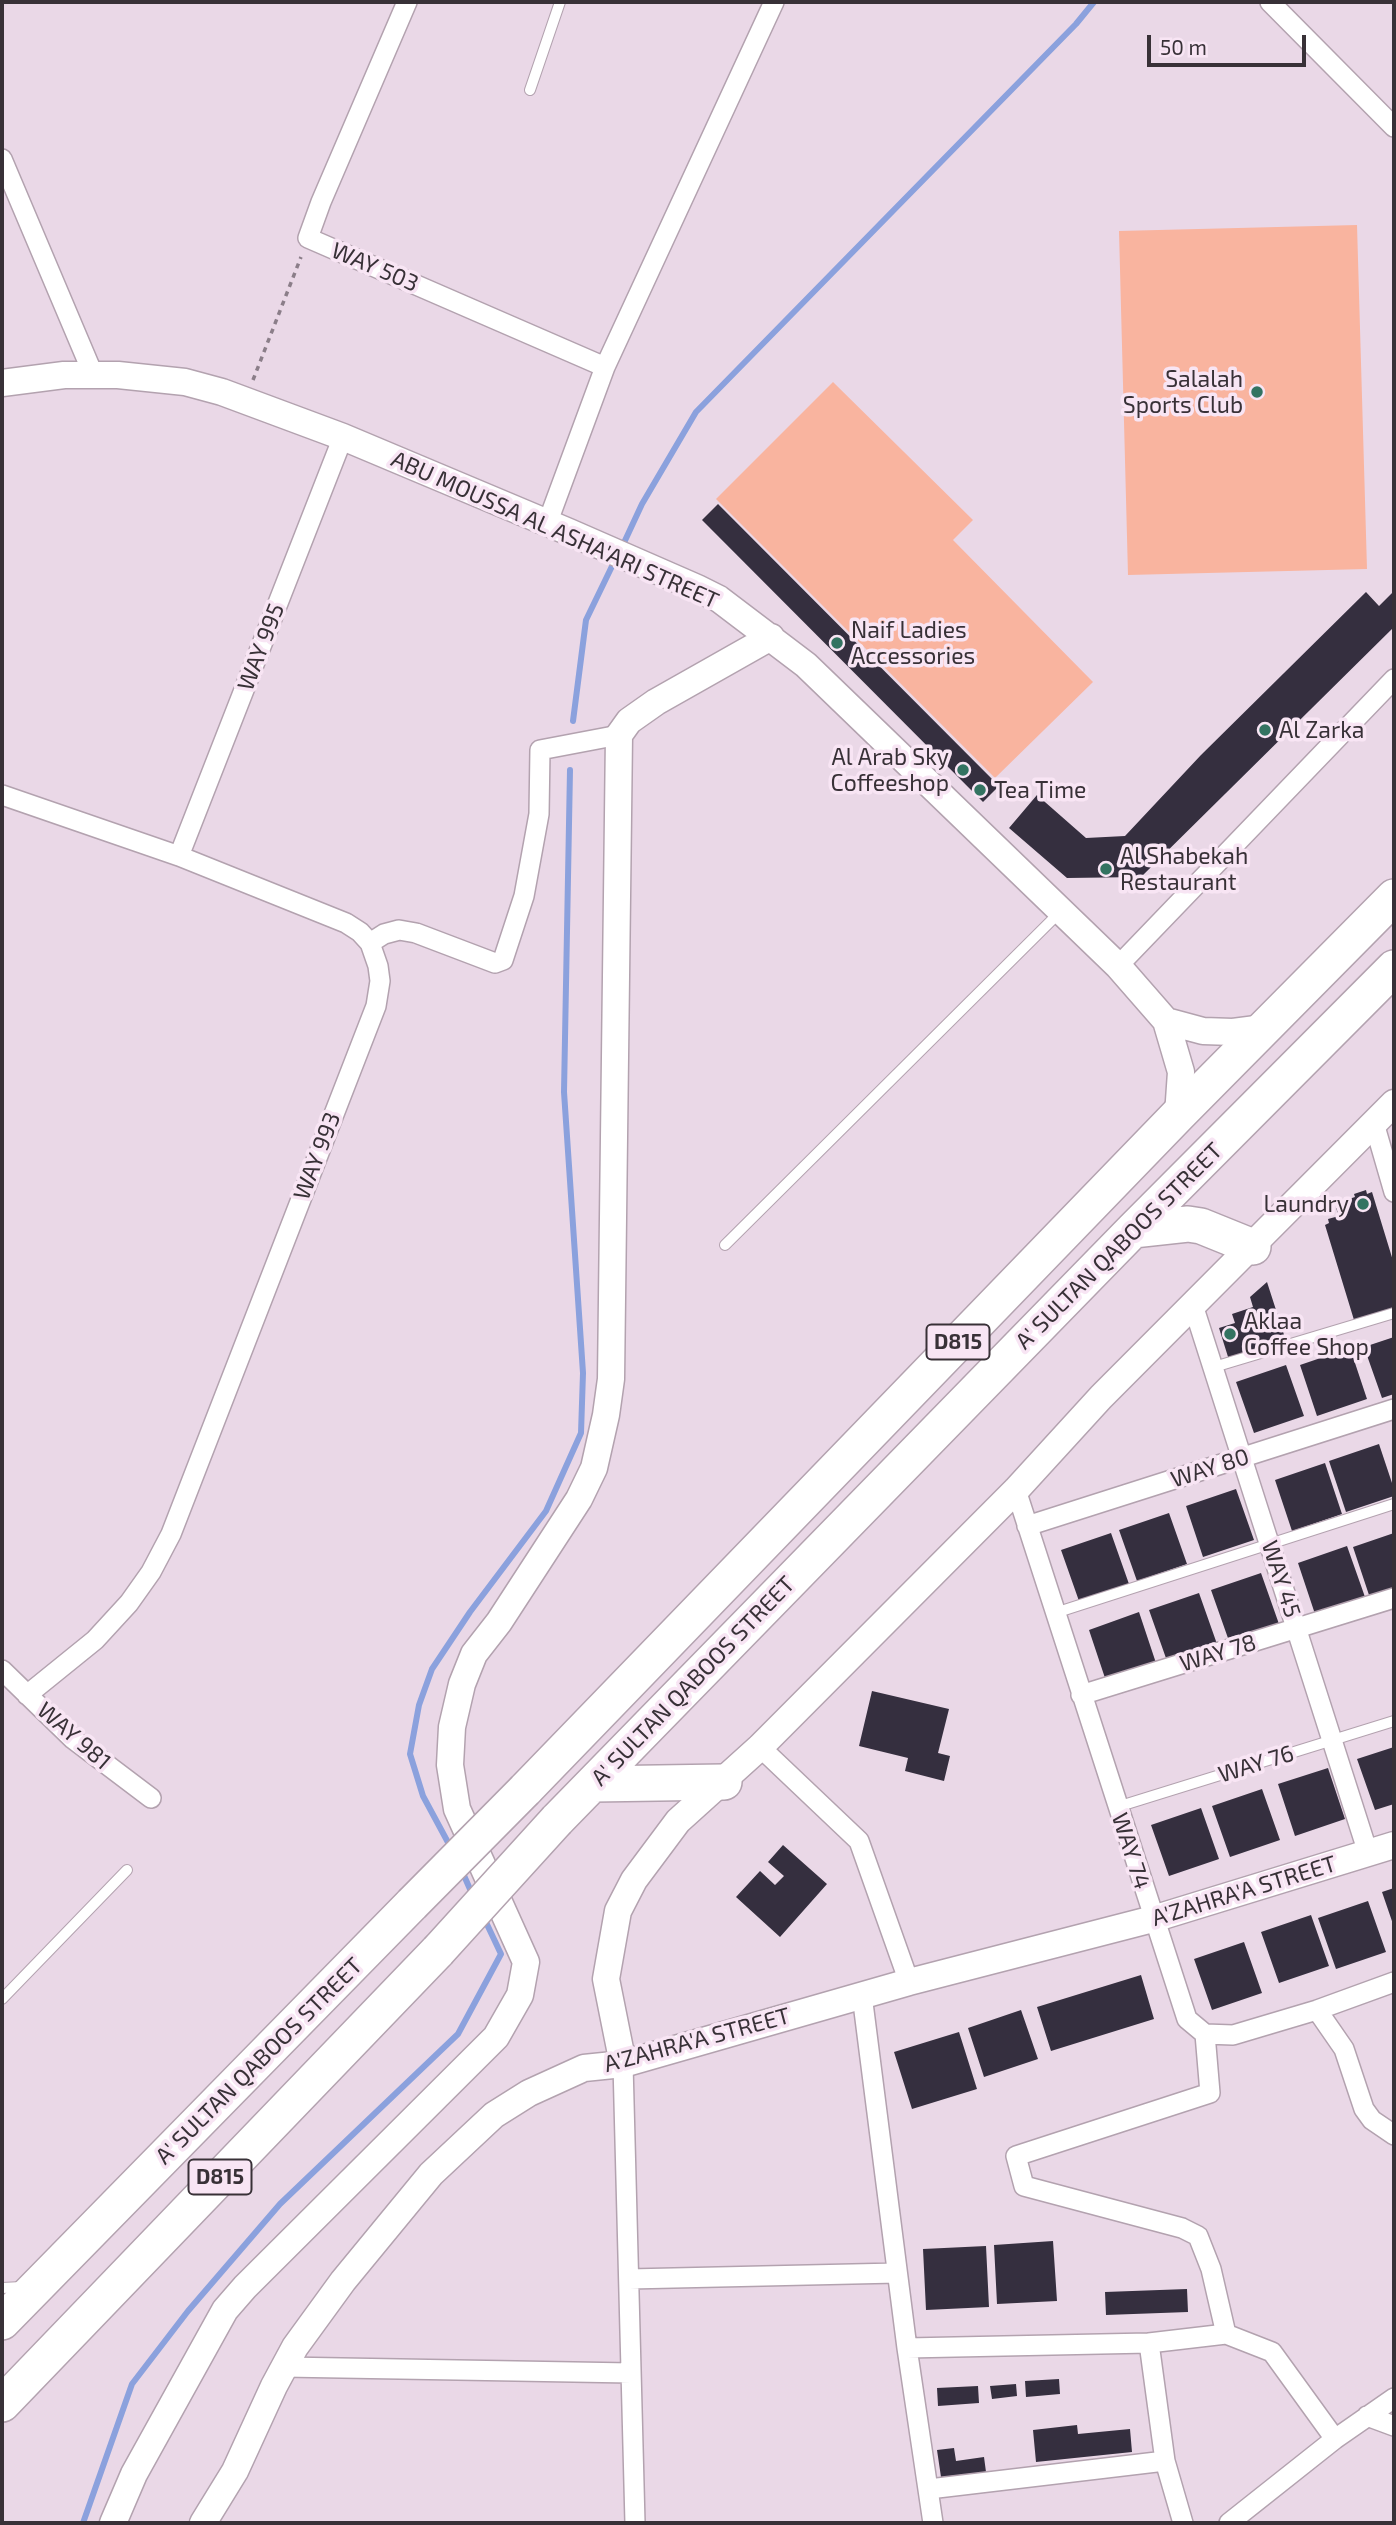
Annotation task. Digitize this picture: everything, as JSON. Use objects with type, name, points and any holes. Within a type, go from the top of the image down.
[{"type":"highway","name":"A' SULTAN QABOOS STREET","points":[[2,2322],[524,1790],[1178,1115],[1394,897]]},
{"type":"highway","name":"A' SULTAN QABOOS STREET","points":[[2,2404],[439,1951],[557,1820],[1133,1230],[1394,968]]},
{"type":"highway","points":[[1133,1230],[1188,1224],[1201,1226],[1253,1247]]},
{"type":"highway","points":[[593,1784],[724,1782]]},
{"type":"street","points":[[558,528],[605,367],[774,2]]},
{"type":"street","points":[[1270,2],[1394,127]]},
{"type":"street","name":"WAY 503","points":[[406,3],[321,202],[309,238],[605,367]]},
{"type":"street","points":[[2,159],[93,374]]},
{"type":"street","name":"ABU MOUSSA AL ASHA'ARI STREET","points":[[2,383],[93,374],[175,381],[245,400],[343,437],[697,587],[719,600],[806,665],[1118,966],[1166,1021],[1181,1072],[1178,1115]]},
{"type":"street","name":"WAY 995","points":[[179,856],[343,437]]},
{"type":"street","points":[[113,2523],[134,2474],[225,2310],[496,2037],[520,1995],[526,1962],[457,1809],[450,1766],[452,1727],[461,1684],[474,1654],[499,1622],[579,1499],[594,1468],[606,1415],[611,1379],[619,735],[629,720],[656,702],[771,638]]},
{"type":"street","points":[[1118,966],[1394,680]]},
{"type":"street","points":[[2,794],[179,856],[346,923],[370,943],[384,934],[399,930],[416,933],[495,963],[503,960],[524,896],[539,814],[540,750],[619,735]]},
{"type":"street","name":"WAY 993","points":[[27,1695],[95,1640],[129,1603],[151,1572],[171,1534],[376,1006],[380,981],[378,965],[370,943]]},
{"type":"street","points":[[1166,1021],[1203,1031],[1233,1032],[1264,1028]]},
{"type":"street","points":[[635,2523],[623,2064],[606,1979],[618,1911],[634,1880],[678,1821],[760,1747],[1016,1490],[1101,1397],[1394,1103]]},
{"type":"street","points":[[1374,1123],[1394,1192]]},
{"type":"street","name":"WAY 45","points":[[1193,1305],[1368,1853]]},
{"type":"street","name":"WAY 80","points":[[1027,1526],[1394,1409]]},
{"type":"street","name":"WAY 74","points":[[1016,1490],[1187,2019],[1205,2034]]},
{"type":"street","name":"WAY 78","points":[[1081,1695],[1394,1598]]},
{"type":"street","name":"WAY 981","points":[[2,1670],[73,1739],[151,1798]]},
{"type":"street","points":[[760,1747],[859,1841],[909,1982]]},
{"type":"street","name":"A'ZAHRA'A STREET","points":[[203,2523],[235,2471],[295,2347],[343,2281],[431,2174],[494,2115],[529,2093],[584,2068],[623,2064],[909,1982],[1153,1919],[1394,1846]]},
{"type":"street","points":[[1226,2334],[1211,2269],[1198,2236],[1182,2228],[1024,2186],[1016,2156],[1210,2093],[1205,2034],[1233,2035],[1317,2010],[1394,1982]]},
{"type":"street","points":[[862,1995],[907,2348],[933,2523]]},
{"type":"street","points":[[1317,2010],[1344,2049],[1364,2109],[1372,2120],[1394,2135]]},
{"type":"street","points":[[629,2279],[897,2273]]},
{"type":"street","points":[[907,2348],[1149,2343],[1226,2334],[1272,2352],[1335,2440]]},
{"type":"street","points":[[1149,2343],[1165,2461],[1183,2523]]},
{"type":"street","points":[[284,2367],[631,2373]]},
{"type":"street","points":[[1229,2523],[1335,2440],[1394,2398]]},
{"type":"street","points":[[1367,2416],[1394,2426]]},
{"type":"street","points":[[929,2489],[1165,2461]]},
{"type":"lane","points":[[530,90],[560,2]]},
{"type":"lane","points":[[725,1245],[1061,911]]},
{"type":"lane","points":[[1214,1367],[1394,1312]]},
{"type":"lane","points":[[1055,1614],[1394,1504]]},
{"type":"lane","name":"WAY 76","points":[[1117,1807],[1394,1721]]},
{"type":"lane","points":[[2,1999],[127,1870]]},
{"type":"lane","points":[[2,2288],[36,2286]]},
{"type":"path","points":[[245,400],[309,238]]},
{"type":"shaded area","points":[[1357,225],[1367,569],[1128,575],[1119,231]]},
{"type":"shaded area","points":[[833,382],[973,520],[953,540],[1093,682],[995,778],[716,499]]},
{"type":"building","points":[[718,504],[999,786],[983,802],[702,520]]},
{"type":"building","points":[[1394,591],[1394,627],[1141,877],[1067,878],[1009,828],[1037,795],[1086,838],[1125,836],[1201,755],[1366,592],[1379,606]]},
{"type":"building","points":[[1366,1190],[1367,1194],[1372,1192],[1394,1264],[1394,1308],[1354,1320],[1325,1225],[1329,1223],[1328,1219],[1339,1216],[1336,1208],[1350,1203],[1349,1199],[1355,1197],[1354,1194]]},
{"type":"building","points":[[1267,1282],[1286,1341],[1229,1360],[1219,1328],[1235,1323],[1232,1314],[1253,1307],[1250,1297]]},
{"type":"building","points":[[1394,1337],[1394,1394],[1382,1398],[1364,1347]]},
{"type":"building","points":[[1350,1348],[1367,1399],[1317,1416],[1300,1365]]},
{"type":"building","points":[[1286,1365],[1304,1416],[1254,1433],[1236,1382]]},
{"type":"building","points":[[1379,1444],[1394,1496],[1346,1512],[1329,1461]]},
{"type":"building","points":[[1325,1463],[1342,1514],[1292,1531],[1275,1480]]},
{"type":"building","points":[[1236,1489],[1254,1540],[1203,1557],[1186,1506]]},
{"type":"building","points":[[1169,1513],[1187,1564],[1137,1581],[1119,1530]]},
{"type":"building","points":[[1111,1533],[1129,1584],[1079,1601],[1061,1550]]},
{"type":"building","points":[[1394,1533],[1394,1590],[1370,1598],[1353,1547]]},
{"type":"building","points":[[1347,1546],[1365,1597],[1315,1614],[1298,1563]]},
{"type":"building","points":[[1261,1573],[1279,1624],[1229,1641],[1211,1590]]},
{"type":"building","points":[[1199,1593],[1217,1644],[1167,1661],[1149,1610]]},
{"type":"building","points":[[1139,1612],[1156,1663],[1106,1681],[1089,1630]]},
{"type":"building","points":[[872,1691],[949,1709],[938,1753],[950,1756],[944,1781],[905,1771],[908,1758],[859,1746]]},
{"type":"building","points":[[1394,1747],[1394,1804],[1375,1810],[1357,1759]]},
{"type":"building","points":[[1328,1768],[1345,1819],[1295,1836],[1278,1784]]},
{"type":"building","points":[[1262,1789],[1280,1840],[1230,1857],[1212,1806]]},
{"type":"building","points":[[1201,1808],[1219,1859],[1169,1876],[1151,1825]]},
{"type":"building","points":[[783,1845],[827,1884],[780,1937],[736,1897],[760,1871],[775,1885],[784,1876],[768,1862]]},
{"type":"building","points":[[1394,1888],[1394,1927],[1382,1892]]},
{"type":"building","points":[[1368,1901],[1386,1952],[1336,1969],[1318,1918]]},
{"type":"building","points":[[1311,1915],[1329,1966],[1279,1983],[1261,1932]]},
{"type":"building","points":[[1244,1942],[1262,1993],[1212,2010],[1194,1959]]},
{"type":"building","points":[[1141,1975],[1154,2019],[1051,2051],[1037,2007]]},
{"type":"building","points":[[1021,2010],[1038,2059],[984,2077],[968,2028]]},
{"type":"building","points":[[959,2032],[977,2089],[912,2109],[894,2052]]},
{"type":"building","points":[[1053,2241],[1057,2301],[997,2304],[994,2245]]},
{"type":"building","points":[[986,2246],[989,2307],[926,2310],[923,2249]]},
{"type":"building","points":[[1187,2289],[1188,2312],[1106,2315],[1105,2292]]},
{"type":"building","points":[[1059,2379],[1060,2394],[1026,2397],[1025,2381]]},
{"type":"building","points":[[1016,2384],[1017,2396],[992,2399],[990,2386]]},
{"type":"building","points":[[978,2386],[979,2403],[938,2406],[937,2388]]},
{"type":"building","points":[[1077,2425],[1078,2434],[1130,2429],[1132,2452],[1036,2462],[1033,2430]]},
{"type":"building","points":[[954,2448],[956,2461],[984,2457],[986,2472],[941,2477],[937,2450]]},
{"type":"waterway","points":[[622,547],[642,504],[696,412],[1076,24],[1094,2]]},
{"type":"waterway","points":[[573,721],[586,620],[615,560]]},
{"type":"waterway","points":[[451,1848],[423,1796],[410,1754],[419,1705],[432,1669],[470,1612],[546,1511],[581,1433],[583,1373],[564,1092],[570,770]]},
{"type":"waterway","points":[[462,1871],[473,1896]]},
{"type":"waterway","points":[[83,2523],[132,2384],[188,2311],[280,2204],[458,2034],[501,1954],[484,1918]]},
{"type":"place","name":"Salalah Sports Club","points":[[1257,392]]},
{"type":"place","name":"Naif Ladies Accessories","points":[[837,643]]},
{"type":"place","name":"Al Zarka","points":[[1265,730]]},
{"type":"place","name":"Al Arab Sky Coffeeshop","points":[[963,770]]},
{"type":"place","name":"Tea Time","points":[[980,790]]},
{"type":"place","name":"Al Shabekah Restaurant","points":[[1106,869]]},
{"type":"place","name":"Laundry","points":[[1363,1204]]},
{"type":"place","name":"Aklaa Coffee Shop","points":[[1230,1334]]}]
